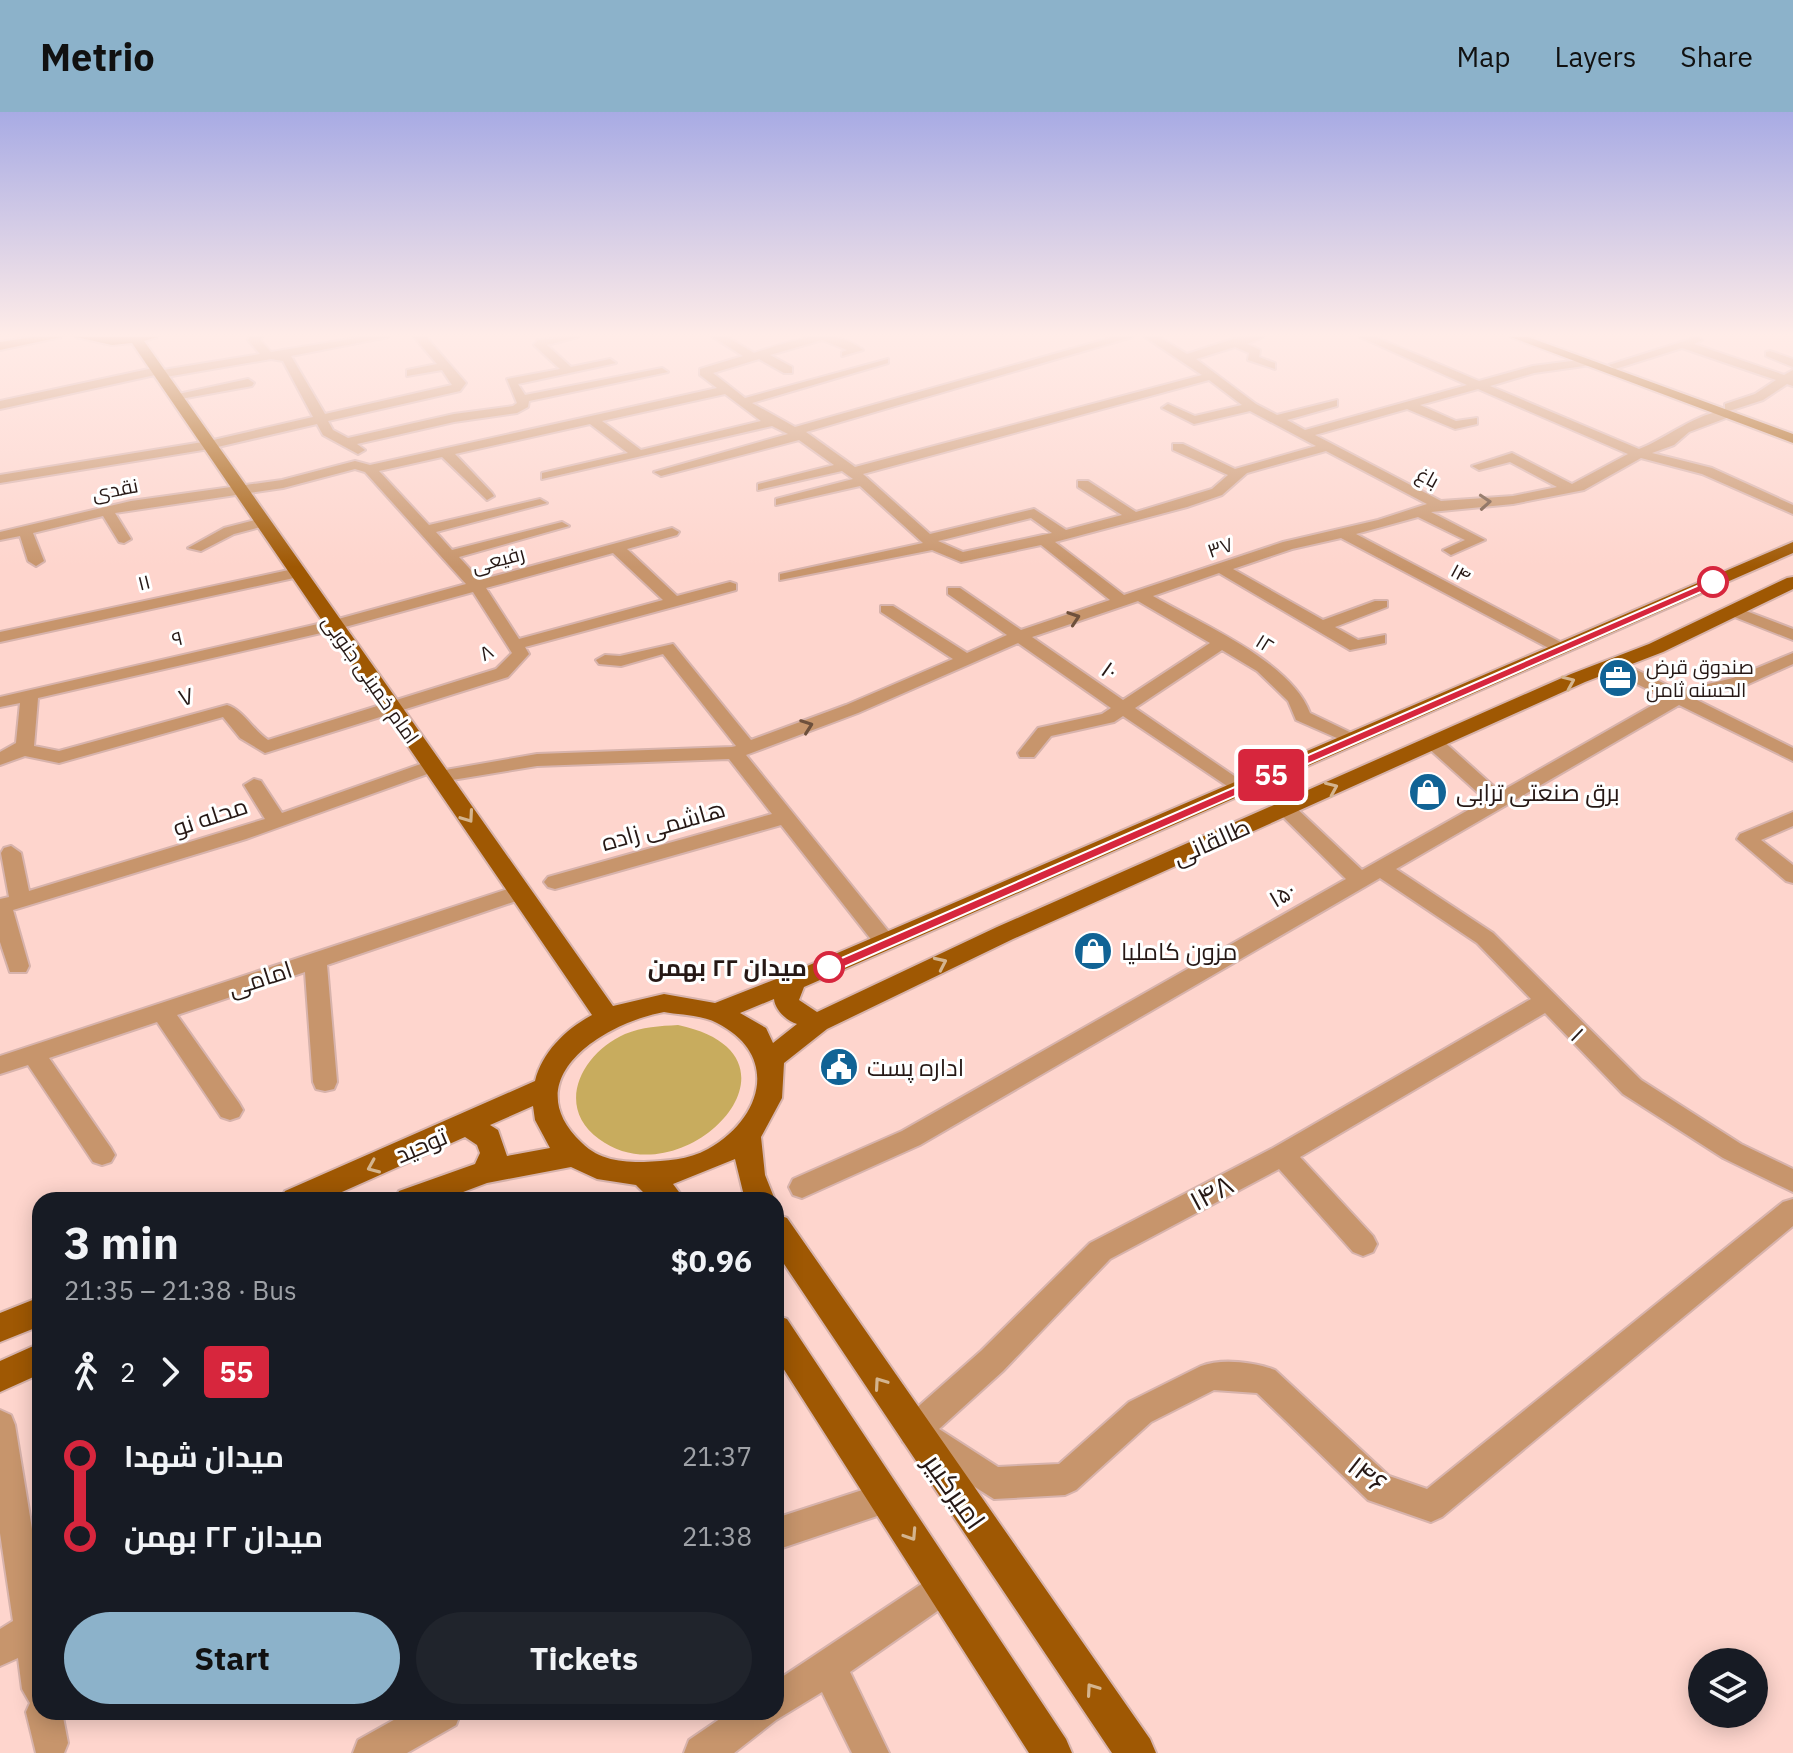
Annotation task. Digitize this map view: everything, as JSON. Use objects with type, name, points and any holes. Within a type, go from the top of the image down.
[{"type":"main road","name":"امام خمینی جنوبی","points":[[187,414],[608,1018]]},
{"type":"main road","points":[[1735,414],[1793,439]]},
{"type":"main road","points":[[1739,414],[1793,430]]},
{"type":"main road","name":"طالقانی","points":[[719,1011],[793,982],[1793,547]]},
{"type":"main road","name":"طالقانی","points":[[771,1059],[818,1022],[1005,933],[1613,665],[1793,582]]},
{"type":"main road","points":[[793,982],[786,1002],[798,1015],[818,1022]]},
{"type":"main road","points":[[664,1003],[693,1004],[719,1011],[742,1022],[760,1039],[771,1059],[773,1085],[766,1111],[747,1137],[719,1158],[684,1172],[646,1177],[605,1172],[573,1155],[554,1135],[545,1113],[546,1088],[557,1060],[579,1036],[608,1018],[664,1003]]},
{"type":"main road","name":"توحید","points":[[314,1192],[546,1088]]},
{"type":"main road","points":[[469,1125],[488,1138],[494,1153],[485,1172]]},
{"type":"main road","points":[[747,1137],[751,1175],[757,1192]]},
{"type":"main road","name":"توحید","points":[[431,1192],[485,1172],[573,1155]]},
{"type":"main road","points":[[646,1177],[662,1192]]},
{"type":"main road","name":"امیرکبیر","points":[[784,1239],[1136,1753]]},
{"type":"main road","points":[[0,1328],[32,1314]]},
{"type":"main road","points":[[784,1341],[1052,1753]]},
{"type":"main road","points":[[0,1377],[32,1362]]},
{"type":"street","points":[[316,414],[328,432],[345,443],[485,414]]},
{"type":"street","points":[[0,479],[209,445],[343,414]]},
{"type":"street","name":"نقدی","points":[[0,536],[106,510],[283,484],[621,414]]},
{"type":"street","points":[[760,414],[797,434],[853,473],[931,542],[961,557],[1044,540],[1217,492],[1242,470],[1329,446]]},
{"type":"street","points":[[661,472],[866,414]]},
{"type":"street","points":[[763,487],[853,473],[1072,414]]},
{"type":"street","points":[[1180,414],[1194,420],[1223,414]]},
{"type":"street","name":"باغ","points":[[1265,414],[1439,505]]},
{"type":"street","points":[[1276,419],[1295,414]]},
{"type":"street","points":[[1304,434],[1377,414]]},
{"type":"street","points":[[1428,414],[1455,425],[1472,421]]},
{"type":"street","points":[[1546,414],[1639,454],[1707,471],[1793,510]]},
{"type":"street","name":"۳۷","points":[[740,750],[852,709],[1020,636],[1288,545],[1343,533],[1439,505],[1513,500],[1571,489],[1669,442],[1684,429],[1719,414]]},
{"type":"street","points":[[592,420],[638,454]]},
{"type":"street","points":[[547,476],[773,422]]},
{"type":"street","name":"۸","points":[[345,443],[359,451],[362,467],[477,586],[521,654],[502,673],[392,707]]},
{"type":"street","points":[[1178,447],[1238,475]]},
{"type":"street","points":[[445,452],[487,496]]},
{"type":"street","points":[[1479,466],[1512,457],[1571,489]]},
{"type":"street","points":[[781,502],[853,473]]},
{"type":"street","points":[[1083,484],[1134,517]]},
{"type":"street","points":[[426,530],[540,503]]},
{"type":"street","points":[[106,510],[124,539]]},
{"type":"street","points":[[1419,512],[1478,540],[1451,550]]},
{"type":"street","points":[[786,577],[1034,513],[1063,535]]},
{"type":"street","points":[[196,548],[229,531],[263,522]]},
{"type":"street","points":[[449,555],[562,526]]},
{"type":"street","points":[[25,530],[36,561]]},
{"type":"street","name":"رفیعی","points":[[334,625],[672,532]]},
{"type":"street","name":"۱۴","points":[[1343,533],[1560,649]]},
{"type":"street","points":[[1044,540],[1121,601]]},
{"type":"street","points":[[616,547],[674,602]]},
{"type":"street","points":[[1221,568],[1356,646],[1379,639]]},
{"type":"street","name":"۱۱","points":[[0,637],[298,573]]},
{"type":"street","points":[[515,645],[730,587]]},
{"type":"street","name":"۱۰","points":[[954,591],[1239,788]]},
{"type":"street","name":"۱۲","points":[[1139,595],[1263,667],[1296,699],[1302,716],[1353,738]]},
{"type":"street","points":[[1322,626],[1381,604]]},
{"type":"street","points":[[887,609],[966,660]]},
{"type":"street","points":[[1733,611],[1793,635]]},
{"type":"street","name":"۹","points":[[0,702],[334,625]]},
{"type":"street","points":[[1027,753],[1045,732],[1108,718],[1221,643]]},
{"type":"street","points":[[605,660],[621,661],[667,648],[785,817],[885,942]]},
{"type":"street","name":"۱۵۰","points":[[802,1187],[911,1138],[1678,698],[1694,691],[1738,682],[1793,658]]},
{"type":"street","points":[[1613,665],[1793,755]]},
{"type":"street","points":[[0,759],[23,750],[30,734],[25,716],[30,694]]},
{"type":"street","name":"۷","points":[[23,750],[59,757],[227,710],[247,734],[265,747],[392,707]]},
{"type":"street","points":[[1433,742],[1500,802]]},
{"type":"street","name":"محله نو","points":[[7,905],[436,771],[537,760],[740,750]]},
{"type":"street","points":[[254,785],[277,821]]},
{"type":"street","name":"۱","points":[[1285,808],[1369,874],[1485,938],[1632,1087],[1732,1151],[1793,1181]]},
{"type":"street","name":"هاشمی زاده","points":[[555,882],[785,817]]},
{"type":"street","points":[[1793,818],[1747,839],[1793,876]]},
{"type":"street","points":[[11,853],[7,905],[18,966]]},
{"type":"street","name":"امامی","points":[[0,1065],[520,892]]},
{"type":"street","points":[[315,960],[325,1082]]},
{"type":"street","name":"۱۴۸","points":[[914,1431],[992,1361],[1100,1251],[1282,1155],[1545,1002]]},
{"type":"street","points":[[162,1011],[230,1110]]},
{"type":"street","points":[[33,1054],[102,1155]]},
{"type":"street","points":[[1282,1155],[1363,1244]]},
{"type":"street","name":"۱۴۶","points":[[914,1431],[994,1483],[1065,1479],[1140,1412],[1212,1376],[1264,1380],[1379,1489],[1431,1506],[1793,1210]]},
{"type":"street","points":[[0,1425],[14,1640],[32,1674]]},
{"type":"street","points":[[784,1531],[887,1498]]},
{"type":"street","points":[[784,1696],[944,1586]]},
{"type":"street","points":[[828,1666],[871,1753]]},
{"type":"street","points":[[371,1753],[429,1720]]},
{"type":"street","points":[[702,1753],[749,1720]]},
{"type":"shaded area","points":[[678,1025],[720,1041],[739,1065],[739,1091],[725,1117],[699,1139],[667,1152],[632,1153],[599,1139],[585,1126],[578,1111],[576,1096],[586,1067],[596,1054],[625,1034],[644,1028]]},
{"type":"bus line","name":"55","points":[[829,967],[1713,582]]},
{"type":"place","name":"صندوق قرض الحسنه ثامن","points":[[1618,678]]},
{"type":"place","name":"برق صنعتی ترابی","points":[[1428,792]]},
{"type":"place","name":"مزون کاملیا","points":[[1093,951]]},
{"type":"place","name":"میدان ۲۲ بهمن","points":[[829,967]]},
{"type":"place","name":"اداره پست","points":[[839,1067]]}]
